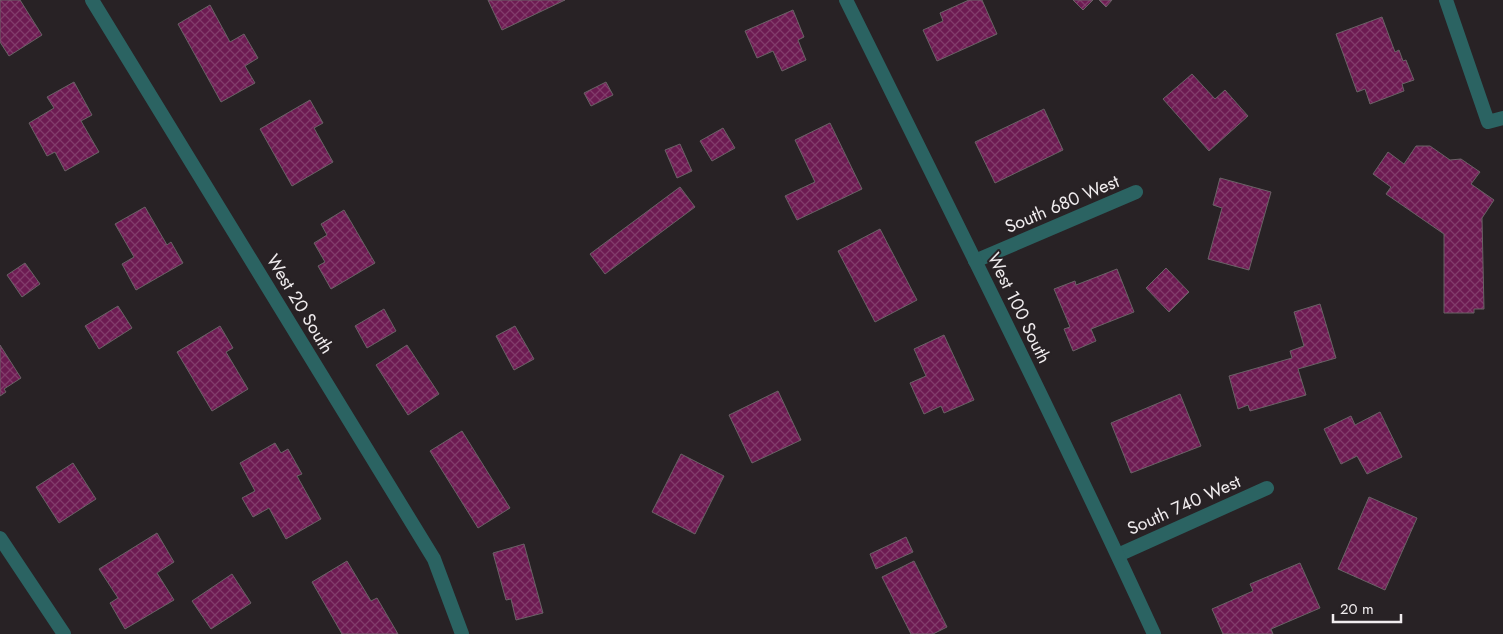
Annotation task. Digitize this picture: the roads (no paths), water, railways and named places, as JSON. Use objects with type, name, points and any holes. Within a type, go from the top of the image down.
[{"type":"street","name":"West 20 South","points":[[92,0],[434,559],[462,634]]},
{"type":"street","name":"West 100 South","points":[[846,0],[976,261],[1154,634]]},
{"type":"street","points":[[1446,0],[1488,122],[1503,118]]},
{"type":"street","name":"South 680 West","points":[[976,261],[1136,192]]},
{"type":"street","name":"South 740 West","points":[[1118,556],[1267,488]]},
{"type":"street","points":[[0,538],[64,634]]}]
